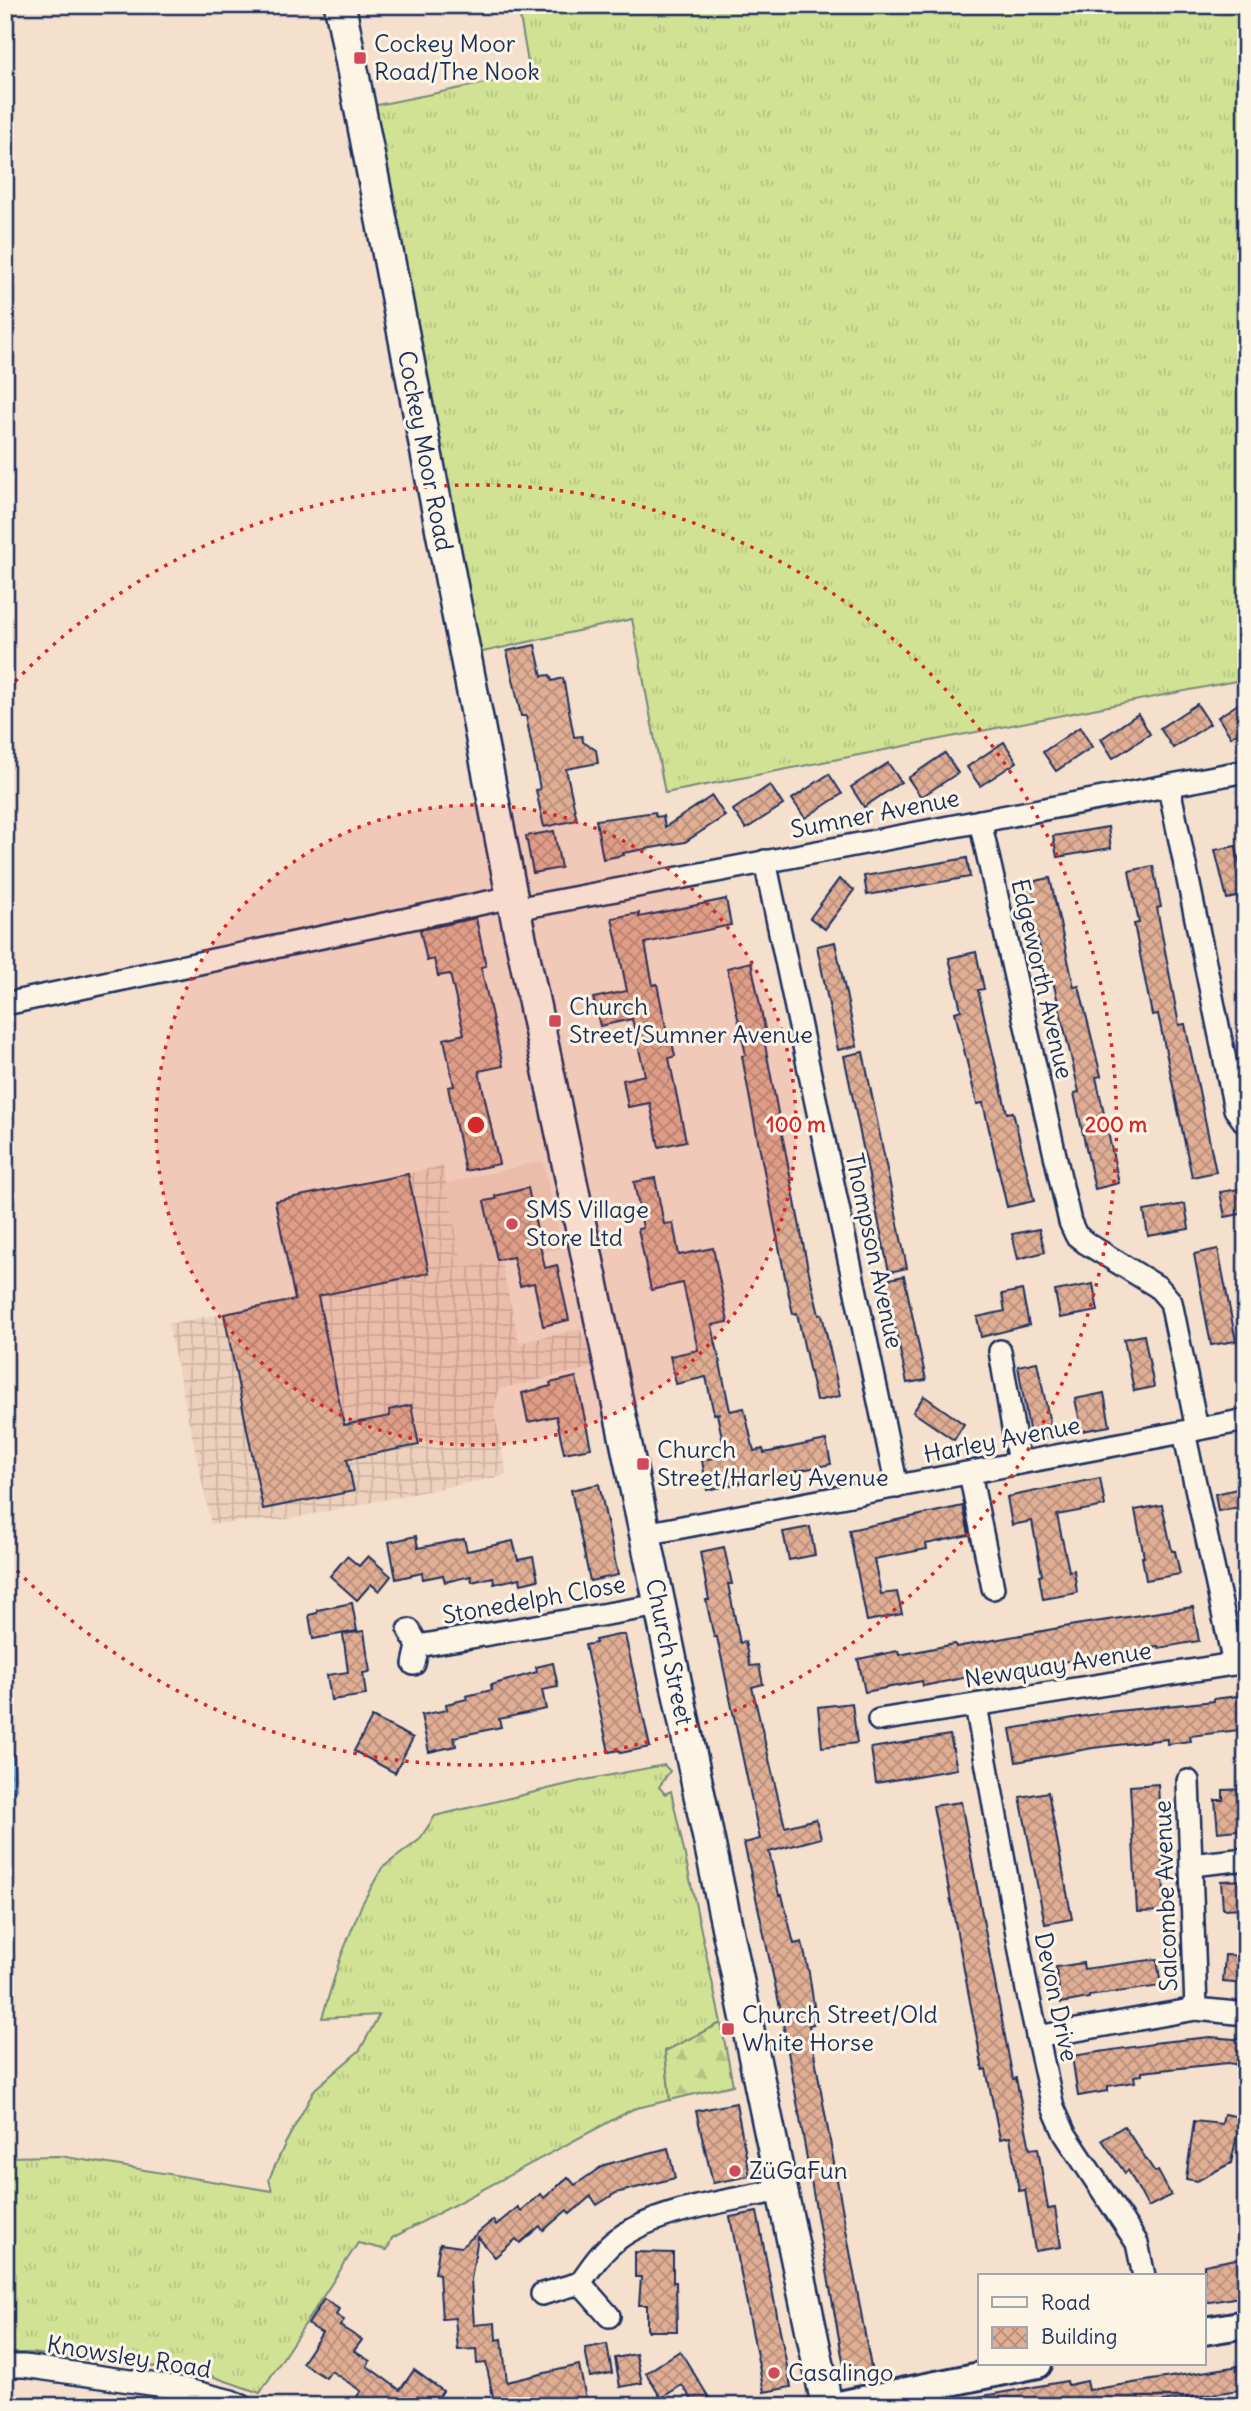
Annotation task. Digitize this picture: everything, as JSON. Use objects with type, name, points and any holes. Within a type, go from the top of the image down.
[{"type":"main road","name":"Cockey Moor Road","points":[[340,5],[513,903]]},
{"type":"main road","name":"Church Street","points":[[513,903],[827,2406]]},
{"type":"street","name":"Sumner Avenue","points":[[5,1004],[513,903],[765,862],[1246,771]]},
{"type":"street","points":[[1169,787],[1233,1102],[1240,1119],[1246,1124]]},
{"type":"street","name":"Edgeworth Avenue","points":[[980,821],[1070,1222],[1076,1235],[1086,1243],[1158,1287],[1171,1302],[1190,1431],[1240,1663]]},
{"type":"street","name":"Thompson Avenue","points":[[765,862],[897,1487]]},
{"type":"street","points":[[1000,1351],[1020,1463]]},
{"type":"street","name":"Harley Avenue","points":[[645,1534],[1246,1420]]},
{"type":"street","points":[[971,1473],[993,1588]]},
{"type":"street","name":"Stonedelph Close","points":[[414,1647],[660,1605]]},
{"type":"street","name":"Newquay Avenue","points":[[879,1720],[1240,1663]]},
{"type":"street","name":"Devon Drive","points":[[976,1705],[1037,2037],[1053,2107],[1065,2134],[1137,2243],[1144,2274]]},
{"type":"street","name":"Salcombe Avenue","points":[[1188,1781],[1196,2009]]},
{"type":"street","points":[[1191,1866],[1246,1859]]},
{"type":"street","points":[[1037,2037],[1196,2009],[1246,2014]]},
{"type":"street","points":[[542,2294],[580,2283],[593,2263],[618,2238],[641,2225],[692,2209],[782,2190]]},
{"type":"street","points":[[580,2283],[609,2316]]},
{"type":"street","points":[[1206,2331],[1246,2324]]},
{"type":"street","name":"Knowsley Road","points":[[5,2366],[24,2366],[179,2388],[242,2406]]},
{"type":"street","points":[[834,2406],[1028,2366]]},
{"type":"shaded area","points":[[543,1161],[562,1248],[463,1269],[447,1183]]},
{"type":"shaded area","points":[[443,1166],[463,1268],[501,1261],[519,1343],[580,1329],[595,1367],[499,1389],[494,1411],[507,1475],[288,1519],[211,1524],[168,1324],[295,1300],[275,1201]]},
{"type":"green space","points":[[518,5],[1246,5],[1246,679],[665,793],[632,619],[478,653],[372,106],[530,74]]},
{"type":"green space","points":[[664,1765],[670,1771],[659,1787],[665,1794],[671,1791],[721,2023],[665,2051],[670,2100],[633,2109],[392,2238],[387,2250],[358,2243],[260,2393],[200,2372],[30,2353],[5,2353],[5,2157],[60,2156],[272,2191],[269,2179],[315,2089],[360,2050],[379,2015],[322,2018],[340,1959],[362,1904],[382,1868],[419,1840],[435,1816],[585,1780]]},
{"type":"green space","points":[[721,2023],[733,2085],[670,2100],[665,2051]]},
{"type":"water","points":[[5,1733],[14,1758],[16,1789],[5,1797]]},
{"type":"building","points":[[535,645],[542,676],[550,675],[552,681],[563,678],[574,737],[582,736],[583,742],[596,750],[598,763],[566,769],[577,820],[544,827],[536,790],[540,789],[526,716],[521,716],[507,651]]},
{"type":"building","points":[[1246,699],[1246,727],[1231,737],[1218,717]]},
{"type":"building","points":[[1197,704],[1210,724],[1173,748],[1160,728]]},
{"type":"building","points":[[1138,714],[1150,734],[1113,758],[1101,739]]},
{"type":"building","points":[[1080,727],[1092,747],[1056,771],[1043,752]]},
{"type":"building","points":[[1004,742],[1017,762],[980,786],[967,767]]},
{"type":"building","points":[[945,753],[958,773],[921,797],[908,778]]},
{"type":"building","points":[[888,763],[901,782],[864,807],[851,787]]},
{"type":"building","points":[[829,774],[842,794],[805,818],[792,799]]},
{"type":"building","points":[[770,785],[783,805],[746,829],[733,810]]},
{"type":"building","points":[[712,796],[725,816],[685,842],[603,859],[596,820],[655,812],[656,817],[663,816],[665,827]]},
{"type":"building","points":[[1108,827],[1111,848],[1057,857],[1053,836]]},
{"type":"building","points":[[554,831],[561,868],[533,873],[526,836]]},
{"type":"building","points":[[1236,846],[1246,895],[1227,899],[1215,850]]},
{"type":"building","points":[[967,858],[970,877],[867,895],[864,876]]},
{"type":"building","points":[[1153,866],[1161,907],[1157,908],[1179,1025],[1185,1024],[1216,1172],[1192,1177],[1158,1014],[1152,1015],[1134,924],[1139,923],[1129,871]]},
{"type":"building","points":[[1050,878],[1074,987],[1079,986],[1101,1076],[1096,1077],[1119,1183],[1095,1189],[1074,1093],[1079,1092],[1072,1061],[1052,977],[1047,978],[1025,883]]},
{"type":"building","points":[[839,879],[854,890],[825,929],[810,918]]},
{"type":"building","points":[[726,899],[731,925],[645,943],[653,985],[657,984],[668,1037],[671,1037],[675,1056],[669,1058],[686,1141],[659,1147],[650,1103],[628,1107],[623,1080],[645,1075],[632,1019],[600,1026],[593,998],[627,991],[612,918],[639,913],[639,917]]},
{"type":"building","points":[[476,918],[486,966],[481,967],[503,1066],[479,1071],[499,1164],[465,1171],[448,1087],[454,1086],[444,1039],[464,1034],[450,974],[438,976],[434,959],[427,961],[420,930]]},
{"type":"building","points":[[835,942],[857,1046],[838,1050],[817,946]]},
{"type":"building","points":[[976,952],[984,989],[978,990],[1007,1113],[1013,1112],[1034,1201],[1007,1207],[983,1103],[977,1104],[955,1012],[961,1010],[949,958]]},
{"type":"building","points":[[751,962],[807,1264],[819,1315],[822,1314],[840,1396],[816,1401],[797,1313],[793,1314],[785,1277],[742,1056],[746,1055],[727,968]]},
{"type":"building","points":[[863,1052],[907,1268],[889,1272],[844,1056]]},
{"type":"building","points":[[408,1174],[429,1273],[318,1296],[344,1425],[390,1416],[389,1410],[411,1405],[419,1445],[347,1459],[354,1491],[263,1509],[224,1314],[295,1300],[275,1201]]},
{"type":"building","points":[[655,1178],[664,1224],[673,1223],[679,1255],[713,1248],[728,1322],[712,1325],[730,1411],[744,1408],[754,1451],[763,1449],[764,1453],[826,1440],[831,1464],[707,1490],[702,1460],[726,1456],[717,1414],[720,1413],[714,1414],[706,1377],[676,1384],[670,1356],[698,1350],[683,1283],[651,1290],[638,1229],[643,1228],[634,1182]]},
{"type":"building","points":[[528,1188],[545,1268],[557,1265],[569,1320],[543,1326],[534,1283],[520,1286],[513,1257],[497,1260],[484,1201]]},
{"type":"building","points":[[1246,1188],[1246,1213],[1225,1217],[1220,1192]]},
{"type":"building","points":[[1185,1204],[1189,1229],[1148,1236],[1144,1211]]},
{"type":"building","points":[[1039,1229],[1045,1252],[1018,1259],[1012,1234]]},
{"type":"building","points":[[1218,1249],[1236,1341],[1211,1345],[1194,1254]]},
{"type":"building","points":[[904,1276],[926,1380],[907,1383],[885,1280]]},
{"type":"building","points":[[1093,1284],[1098,1311],[1060,1318],[1055,1291]]},
{"type":"building","points":[[1022,1290],[1029,1325],[981,1337],[977,1317],[1005,1311],[1002,1294]]},
{"type":"building","points":[[1144,1335],[1154,1387],[1134,1391],[1124,1339]]},
{"type":"building","points":[[1037,1362],[1053,1437],[1031,1441],[1018,1366]]},
{"type":"building","points":[[576,1377],[591,1448],[564,1453],[556,1416],[528,1422],[522,1393]]},
{"type":"building","points":[[1104,1393],[1110,1426],[1082,1431],[1075,1399]]},
{"type":"building","points":[[924,1396],[964,1424],[954,1440],[913,1412]]},
{"type":"building","points":[[1100,1478],[1105,1506],[1057,1515],[1069,1571],[1074,1570],[1077,1593],[1043,1599],[1039,1576],[1042,1575],[1032,1521],[1012,1525],[1007,1497]]},
{"type":"building","points":[[599,1484],[618,1575],[590,1581],[571,1490]]},
{"type":"building","points":[[1246,1487],[1246,1506],[1218,1511],[1215,1494]]},
{"type":"building","points":[[1162,1505],[1180,1574],[1146,1580],[1135,1510]]},
{"type":"building","points":[[963,1506],[969,1535],[926,1544],[927,1549],[874,1559],[881,1594],[897,1592],[902,1614],[867,1621],[849,1530]]},
{"type":"building","points":[[810,1527],[815,1555],[789,1560],[783,1532]]},
{"type":"building","points":[[416,1536],[418,1548],[464,1539],[467,1551],[513,1541],[518,1560],[533,1557],[538,1580],[521,1584],[520,1578],[494,1584],[493,1577],[472,1582],[471,1576],[445,1582],[443,1575],[423,1579],[422,1573],[396,1579],[389,1542]]},
{"type":"building","points":[[724,1547],[732,1584],[728,1584],[740,1643],[745,1642],[750,1666],[759,1665],[763,1684],[752,1687],[785,1827],[816,1819],[821,1838],[769,1852],[794,1944],[802,1942],[809,1973],[814,2024],[809,2025],[872,2373],[846,2378],[781,2012],[744,1843],[760,1839],[717,1637],[714,1637],[706,1600],[709,1600],[700,1552]]},
{"type":"building","points":[[347,1556],[359,1566],[368,1556],[391,1576],[379,1591],[371,1584],[357,1600],[330,1576]]},
{"type":"building","points":[[352,1603],[357,1631],[313,1639],[309,1615],[317,1613],[317,1610]]},
{"type":"building","points":[[1193,1607],[1199,1641],[1101,1657],[1100,1655],[983,1677],[983,1674],[923,1686],[922,1681],[865,1692],[858,1659],[898,1651],[899,1655],[955,1644],[956,1647]]},
{"type":"building","points":[[364,1631],[370,1672],[363,1673],[366,1695],[331,1700],[327,1675],[348,1672],[343,1634]]},
{"type":"building","points":[[625,1635],[650,1747],[620,1753],[619,1750],[609,1752],[585,1645]]},
{"type":"building","points":[[553,1663],[558,1687],[542,1690],[546,1709],[499,1719],[501,1727],[454,1737],[456,1746],[429,1752],[421,1715],[447,1710],[446,1704],[492,1690],[491,1685],[537,1672],[536,1667]]},
{"type":"building","points":[[1246,1695],[1246,1729],[1190,1736],[1191,1741],[1167,1744],[1167,1739],[1093,1748],[1016,1762],[1010,1729],[1108,1712]]},
{"type":"building","points":[[852,1703],[857,1743],[822,1747],[818,1707]]},
{"type":"building","points":[[372,1717],[413,1738],[395,1773],[354,1751]]},
{"type":"building","points":[[950,1735],[957,1769],[876,1783],[871,1748]]},
{"type":"building","points":[[1158,1784],[1165,1911],[1137,1912],[1130,1786]]},
{"type":"building","points":[[1246,1789],[1246,1829],[1218,1832],[1215,1800],[1223,1800],[1223,1790]]},
{"type":"building","points":[[1048,1792],[1072,1919],[1045,1924],[1020,1797]]},
{"type":"building","points":[[961,1802],[1013,2079],[1016,2078],[1030,2149],[1038,2148],[1048,2209],[1055,2208],[1061,2247],[1035,2251],[1025,2190],[1019,2191],[1010,2137],[1000,2139],[986,2069],[983,2070],[933,1806]]},
{"type":"building","points":[[1246,1880],[1246,1908],[1223,1909],[1221,1881]]},
{"type":"building","points":[[1225,1955],[1246,1956],[1246,1984],[1223,1982]]},
{"type":"building","points":[[1157,1959],[1161,1986],[1089,1996],[1061,2003],[1056,1967],[1083,1963],[1084,1969]]},
{"type":"building","points":[[1210,2037],[1246,2040],[1246,2066],[1228,2063],[1142,2072],[1142,2075],[1134,2076],[1135,2082],[1108,2086],[1108,2091],[1078,2096],[1072,2056]]},
{"type":"building","points":[[736,2103],[750,2176],[713,2183],[696,2111]]},
{"type":"building","points":[[1224,2114],[1241,2117],[1231,2163],[1197,2181],[1186,2179],[1194,2121],[1222,2124]]},
{"type":"building","points":[[1124,2126],[1155,2172],[1158,2171],[1171,2195],[1148,2207],[1128,2170],[1125,2173],[1102,2140]]},
{"type":"building","points":[[668,2148],[675,2178],[616,2193],[597,2205],[591,2196],[570,2214],[567,2210],[543,2231],[540,2226],[520,2243],[516,2239],[495,2257],[478,2237],[471,2280],[474,2325],[495,2323],[496,2340],[502,2339],[507,2382],[579,2365],[586,2398],[543,2406],[495,2406],[486,2363],[477,2364],[476,2349],[458,2350],[455,2318],[442,2319],[439,2274],[435,2273],[440,2244],[461,2247],[493,2220],[496,2225],[518,2207],[521,2211],[541,2194],[544,2198],[568,2177],[575,2185],[604,2165]]},
{"type":"building","points":[[757,2212],[791,2387],[764,2392],[730,2217]]},
{"type":"building","points":[[635,2252],[673,2253],[677,2331],[647,2331],[647,2305],[639,2305],[641,2277],[635,2277]]},
{"type":"building","points":[[1242,2258],[1244,2267],[1246,2266],[1246,2296],[1206,2303],[1204,2265]]},
{"type":"building","points":[[324,2299],[339,2309],[336,2315],[344,2320],[340,2326],[362,2340],[354,2351],[370,2361],[367,2366],[400,2390],[414,2370],[443,2391],[433,2406],[350,2406],[361,2391],[331,2371],[326,2378],[302,2363],[322,2333],[308,2324]]},
{"type":"building","points":[[607,2344],[612,2373],[590,2377],[585,2348]]},
{"type":"building","points":[[680,2351],[713,2404],[696,2406],[682,2385],[661,2398],[646,2373]]},
{"type":"building","points":[[636,2354],[642,2383],[620,2387],[615,2358]]},
{"type":"building","points":[[1246,2365],[1246,2389],[1138,2406],[978,2406],[977,2397],[1067,2381],[1068,2385],[1087,2381],[1089,2390]]},
{"type":"place","name":"Cockey Moor Road/The Nook","points":[[360,58]]},
{"type":"place","name":"Church Street/Sumner Avenue","points":[[555,1021]]},
{"type":"place","name":"SMS Village Store Ltd","points":[[512,1224]]},
{"type":"place","name":"Church Street/Harley Avenue","points":[[643,1464]]},
{"type":"place","name":"Church Street/Old White Horse","points":[[728,2029]]},
{"type":"place","name":"ZüGaFun","points":[[735,2171]]},
{"type":"place","name":"Casalingo","points":[[774,2373]]}]
